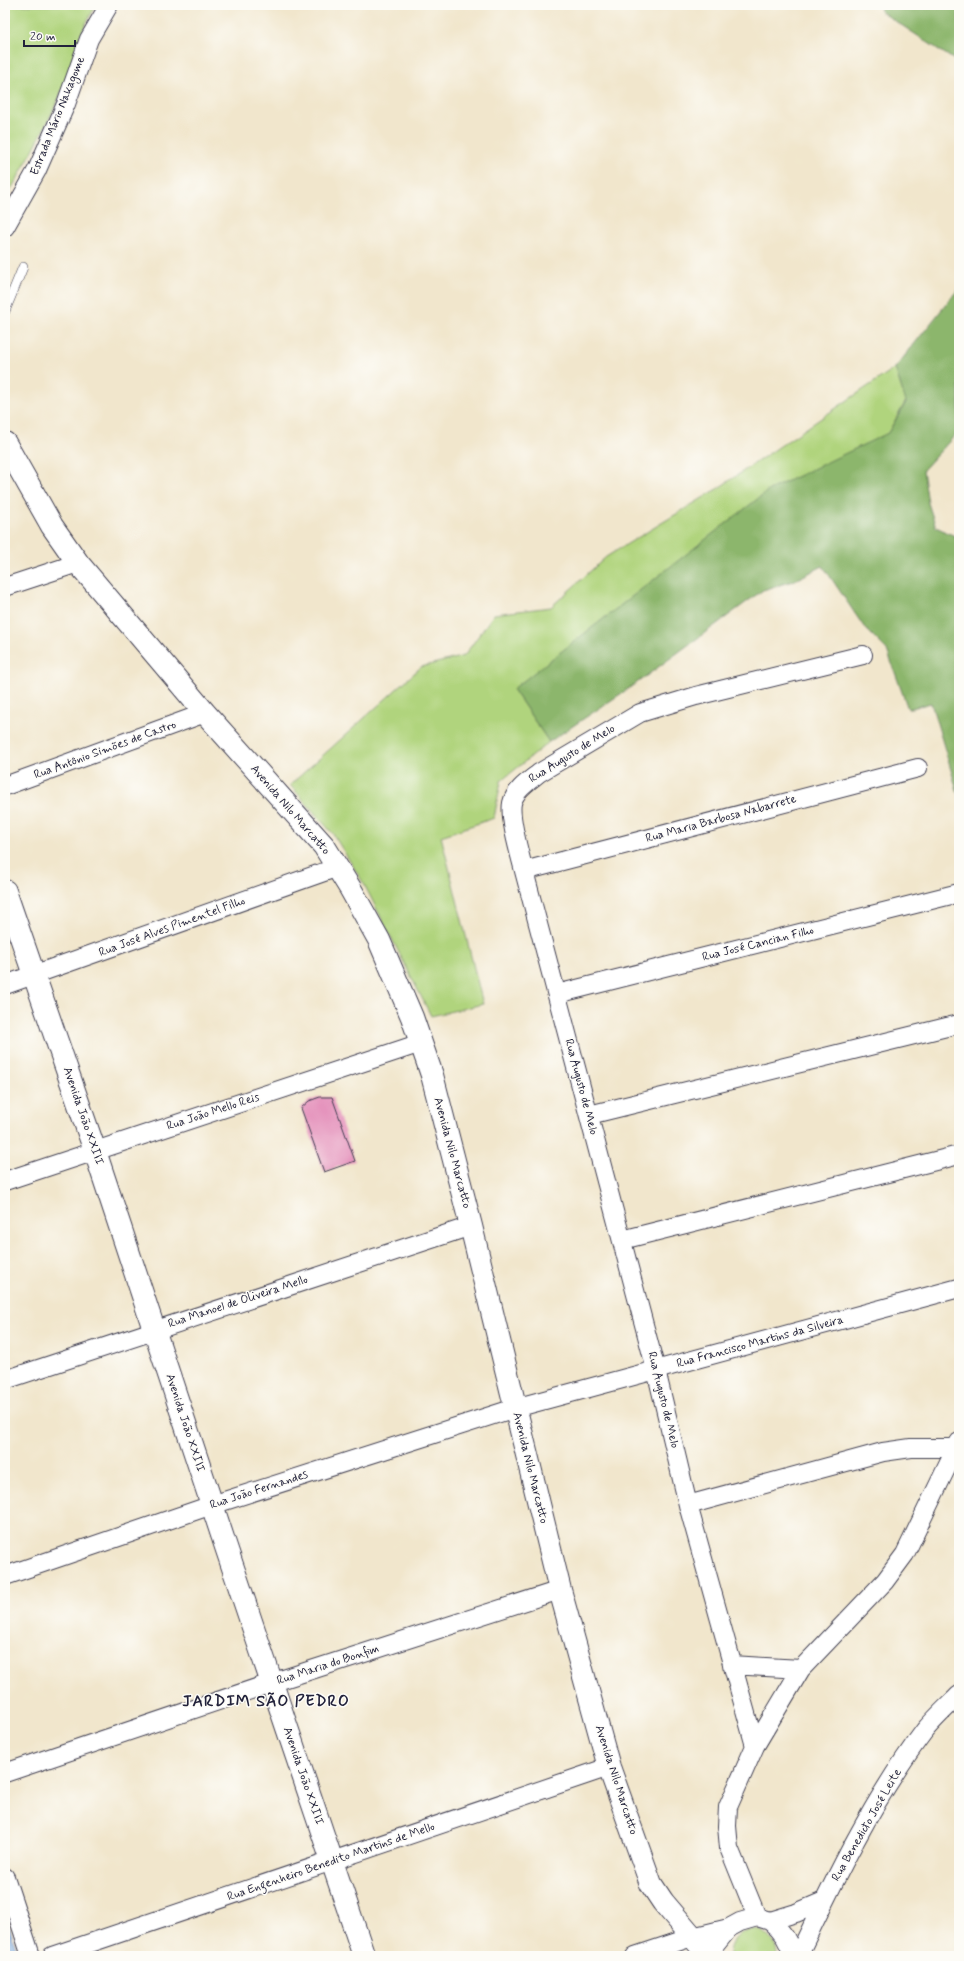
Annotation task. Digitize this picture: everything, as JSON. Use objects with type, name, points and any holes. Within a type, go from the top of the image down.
[{"type":"street","name":"Estrada Mário Nakagome","points":[[5,227],[37,170],[66,104],[89,39],[110,5]]},
{"type":"street","name":"Avenida Nilo Marcatto","points":[[5,443],[52,526],[78,563],[205,713],[324,846],[338,867],[379,940],[421,1043],[432,1075],[471,1226],[560,1590],[610,1767],[651,1884],[663,1902],[709,1955]]},
{"type":"street","points":[[5,587],[78,563]]},
{"type":"street","name":"Rua Augusto de Melo","points":[[755,1746],[688,1505],[656,1370],[524,871],[511,812],[512,802],[525,783],[539,773],[640,713],[696,696],[863,655]]},
{"type":"street","name":"Rua Antônio Simões de Castro","points":[[5,786],[205,713]]},
{"type":"street","name":"Rua Maria Barbosa Nabarrete","points":[[524,871],[918,768]]},
{"type":"street","name":"Rua José Alves Pimentel Filho","points":[[5,985],[34,976],[338,867]]},
{"type":"street","name":"Avenida João XXIII","points":[[5,891],[95,1151],[271,1683],[364,1956]]},
{"type":"street","name":"Rua José Cancian Filho","points":[[557,994],[959,893]]},
{"type":"street","points":[[589,1115],[959,1024]]},
{"type":"street","name":"Rua João Mello Reis","points":[[5,1181],[421,1043]]},
{"type":"street","points":[[622,1240],[959,1156]]},
{"type":"street","name":"Rua Manoel de Oliveira Mello","points":[[5,1380],[155,1329],[471,1226]]},
{"type":"street","name":"Rua Francisco Martins da Silveira","points":[[515,1408],[959,1288]]},
{"type":"street","name":"Rua João Fernandes","points":[[5,1576],[212,1505],[515,1408]]},
{"type":"street","points":[[688,1505],[883,1452],[911,1448],[958,1445],[905,1554],[885,1581],[801,1669],[755,1746],[728,1807],[727,1826],[729,1848],[763,1919],[779,1929],[786,1938],[792,1956]]},
{"type":"street","name":"Rua Maria do Bonfim","points":[[5,1773],[271,1683],[560,1590]]},
{"type":"street","points":[[732,1665],[801,1669]]},
{"type":"street","name":"Rua Benedicto José Leite","points":[[798,1956],[824,1901],[882,1793],[926,1729],[959,1695]]},
{"type":"street","name":"Rua Engenheiro Benedito Martins de Mello","points":[[52,1956],[610,1767]]},
{"type":"street","points":[[5,1877],[31,1956]]},
{"type":"street","points":[[635,1956],[692,1937],[729,1928],[740,1922],[796,1913],[824,1901]]},
{"type":"street","points":[[709,1955],[729,1928]]},
{"type":"lane","points":[[5,311],[23,267]]},
{"type":"green space","points":[[5,5],[97,5],[84,27],[64,86],[53,111],[5,200]]},
{"type":"green space","points":[[881,5],[959,5],[959,63],[880,11]]},
{"type":"green space","points":[[959,288],[959,431],[923,470],[928,503],[936,527],[959,538],[959,797],[931,703],[908,709],[887,650],[864,627],[823,566],[793,581],[763,590],[634,685],[549,742],[513,689],[769,490],[888,433],[906,402],[895,368]]},
{"type":"green space","points":[[895,368],[906,401],[888,433],[513,689],[549,742],[501,781],[494,818],[441,836],[483,1004],[431,1016],[364,884],[333,834],[290,785],[421,667],[464,656],[494,614],[551,607],[606,557],[714,491]]},
{"type":"green space","points":[[755,1929],[771,1938],[777,1951],[777,1956],[730,1956],[731,1945],[736,1937],[740,1934]]},
{"type":"water","points":[[5,1915],[19,1956],[8,1956],[5,1946]]},
{"type":"building","points":[[320,1097],[332,1097],[355,1161],[324,1172],[301,1108],[309,1101]]},
{"type":"district","name":"JARDIM SÃO PEDRO","points":[[266,1701]]}]
